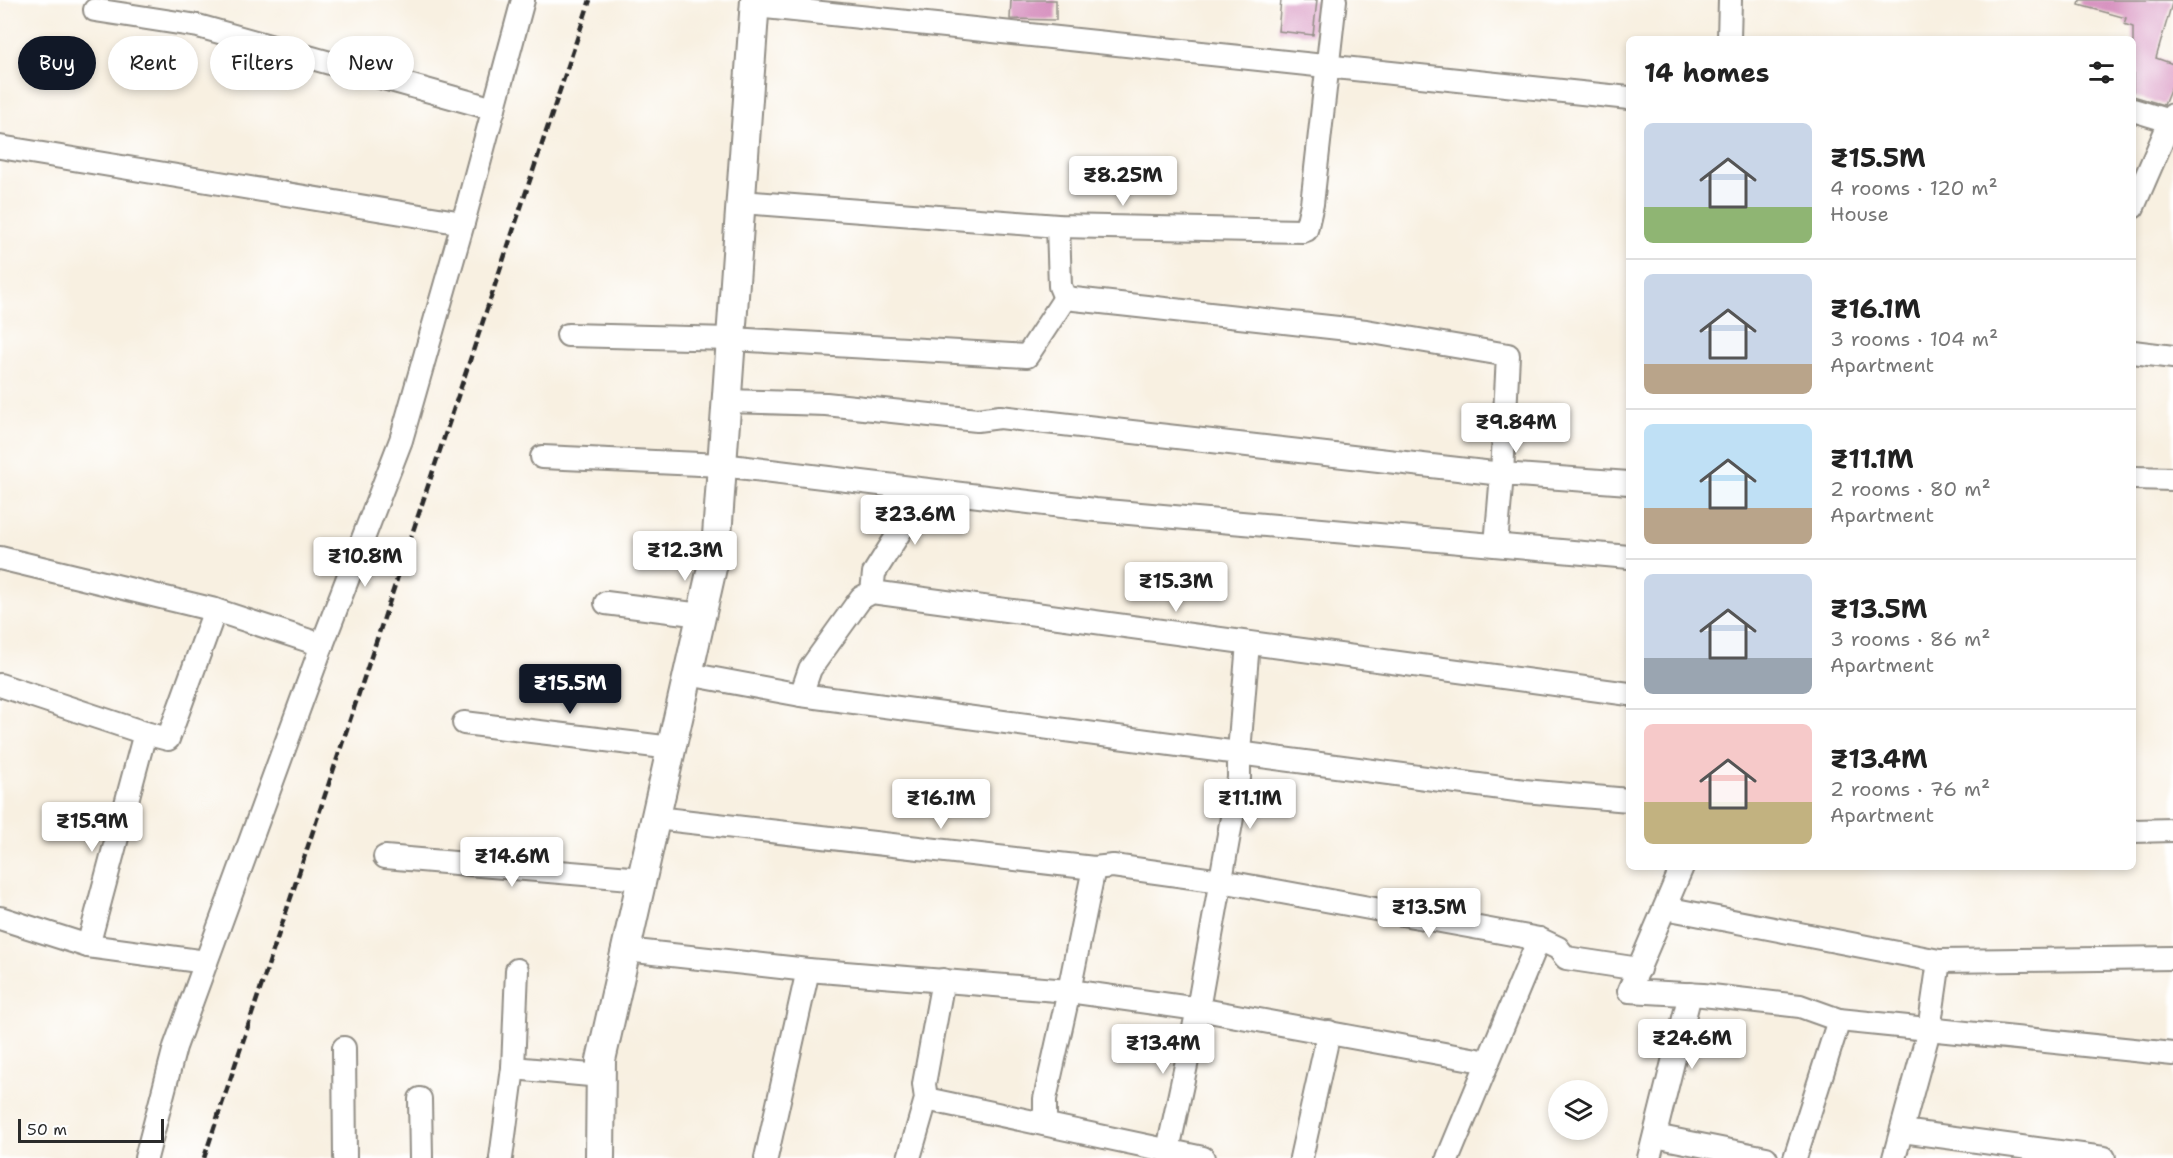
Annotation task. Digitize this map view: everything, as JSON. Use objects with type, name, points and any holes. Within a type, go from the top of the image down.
[{"type":"street","points":[[146,1158],[175,1047],[322,645],[401,440],[523,0]]},
{"type":"street","points":[[741,202],[1058,226],[1306,230],[1312,204],[1335,0]]},
{"type":"street","points":[[1729,36],[1730,0]]},
{"type":"street","points":[[600,1158],[601,1060],[716,550],[755,3],[1626,98]]},
{"type":"street","points":[[95,10],[198,26],[494,109]]},
{"type":"street","points":[[2136,111],[2172,119],[2136,200]]},
{"type":"street","points":[[0,147],[463,223]]},
{"type":"street","points":[[1058,226],[1060,286],[1065,298]]},
{"type":"street","points":[[568,335],[731,339],[1027,356],[1065,298]]},
{"type":"street","points":[[1065,298],[1366,331],[1508,355],[1497,545]]},
{"type":"street","points":[[2136,352],[2173,357]]},
{"type":"street","points":[[726,401],[826,404],[977,420],[1000,417],[1502,474],[1626,483]]},
{"type":"street","points":[[542,458],[722,465],[1095,510],[1626,557]]},
{"type":"street","points":[[2136,478],[2173,479]]},
{"type":"street","points":[[872,592],[874,573],[926,490]]},
{"type":"street","points":[[0,558],[215,610],[322,645]]},
{"type":"street","points":[[801,694],[810,669],[861,598],[872,592],[1626,694]]},
{"type":"street","points":[[606,603],[701,615]]},
{"type":"street","points":[[0,685],[168,740],[215,610]]},
{"type":"street","points":[[1168,1150],[1198,1009],[1239,778],[1248,644]]},
{"type":"street","points":[[688,674],[801,694],[1524,791],[1626,800]]},
{"type":"street","points":[[464,723],[672,747]]},
{"type":"street","points":[[88,946],[145,733]]},
{"type":"street","points":[[656,818],[1094,868],[1113,866],[1221,880],[1539,939],[1558,948],[1566,958],[1639,969]]},
{"type":"street","points":[[2136,831],[2173,830]]},
{"type":"street","points":[[385,857],[642,879]]},
{"type":"street","points":[[1045,1124],[1045,1099],[1070,991],[1094,868]]},
{"type":"street","points":[[1681,870],[1629,991],[1690,994],[1800,1006],[1839,1020],[2173,1054]]},
{"type":"street","points":[[1665,908],[1939,961],[2173,958]]},
{"type":"street","points":[[0,918],[88,946],[206,962]]},
{"type":"street","points":[[1448,1158],[1539,939]]},
{"type":"street","points":[[626,950],[808,970],[1070,991],[1198,1009],[1488,1062]]},
{"type":"street","points":[[1894,1158],[1929,1030],[1939,961]]},
{"type":"street","points":[[501,1158],[513,1068],[517,970]]},
{"type":"street","points":[[766,1158],[808,970]]},
{"type":"street","points":[[909,1158],[926,1099],[924,1084],[944,980]]},
{"type":"street","points":[[1649,1158],[1690,994]]},
{"type":"street","points":[[1796,1158],[1839,1020]]},
{"type":"street","points":[[1301,1158],[1329,1032]]},
{"type":"street","points":[[344,1048],[345,1158]]},
{"type":"street","points":[[513,1068],[601,1076]]},
{"type":"street","points":[[420,1099],[421,1158]]},
{"type":"street","points":[[926,1099],[1203,1158]]},
{"type":"street","points":[[1902,1131],[2104,1158]]},
{"type":"street","points":[[1655,1136],[1766,1158]]},
{"type":"building","points":[[1011,0],[1056,0],[1056,20],[1010,19]]},
{"type":"building","points":[[1281,0],[1317,0],[1313,35],[1278,31]]},
{"type":"building","points":[[2080,0],[2173,0],[2156,58],[2173,64],[2173,83],[2164,105],[2136,97],[2136,36],[2133,36],[2133,27],[2124,24],[2126,18],[2079,5]]},
{"type":"railway","points":[[204,1158],[590,0]]}]
